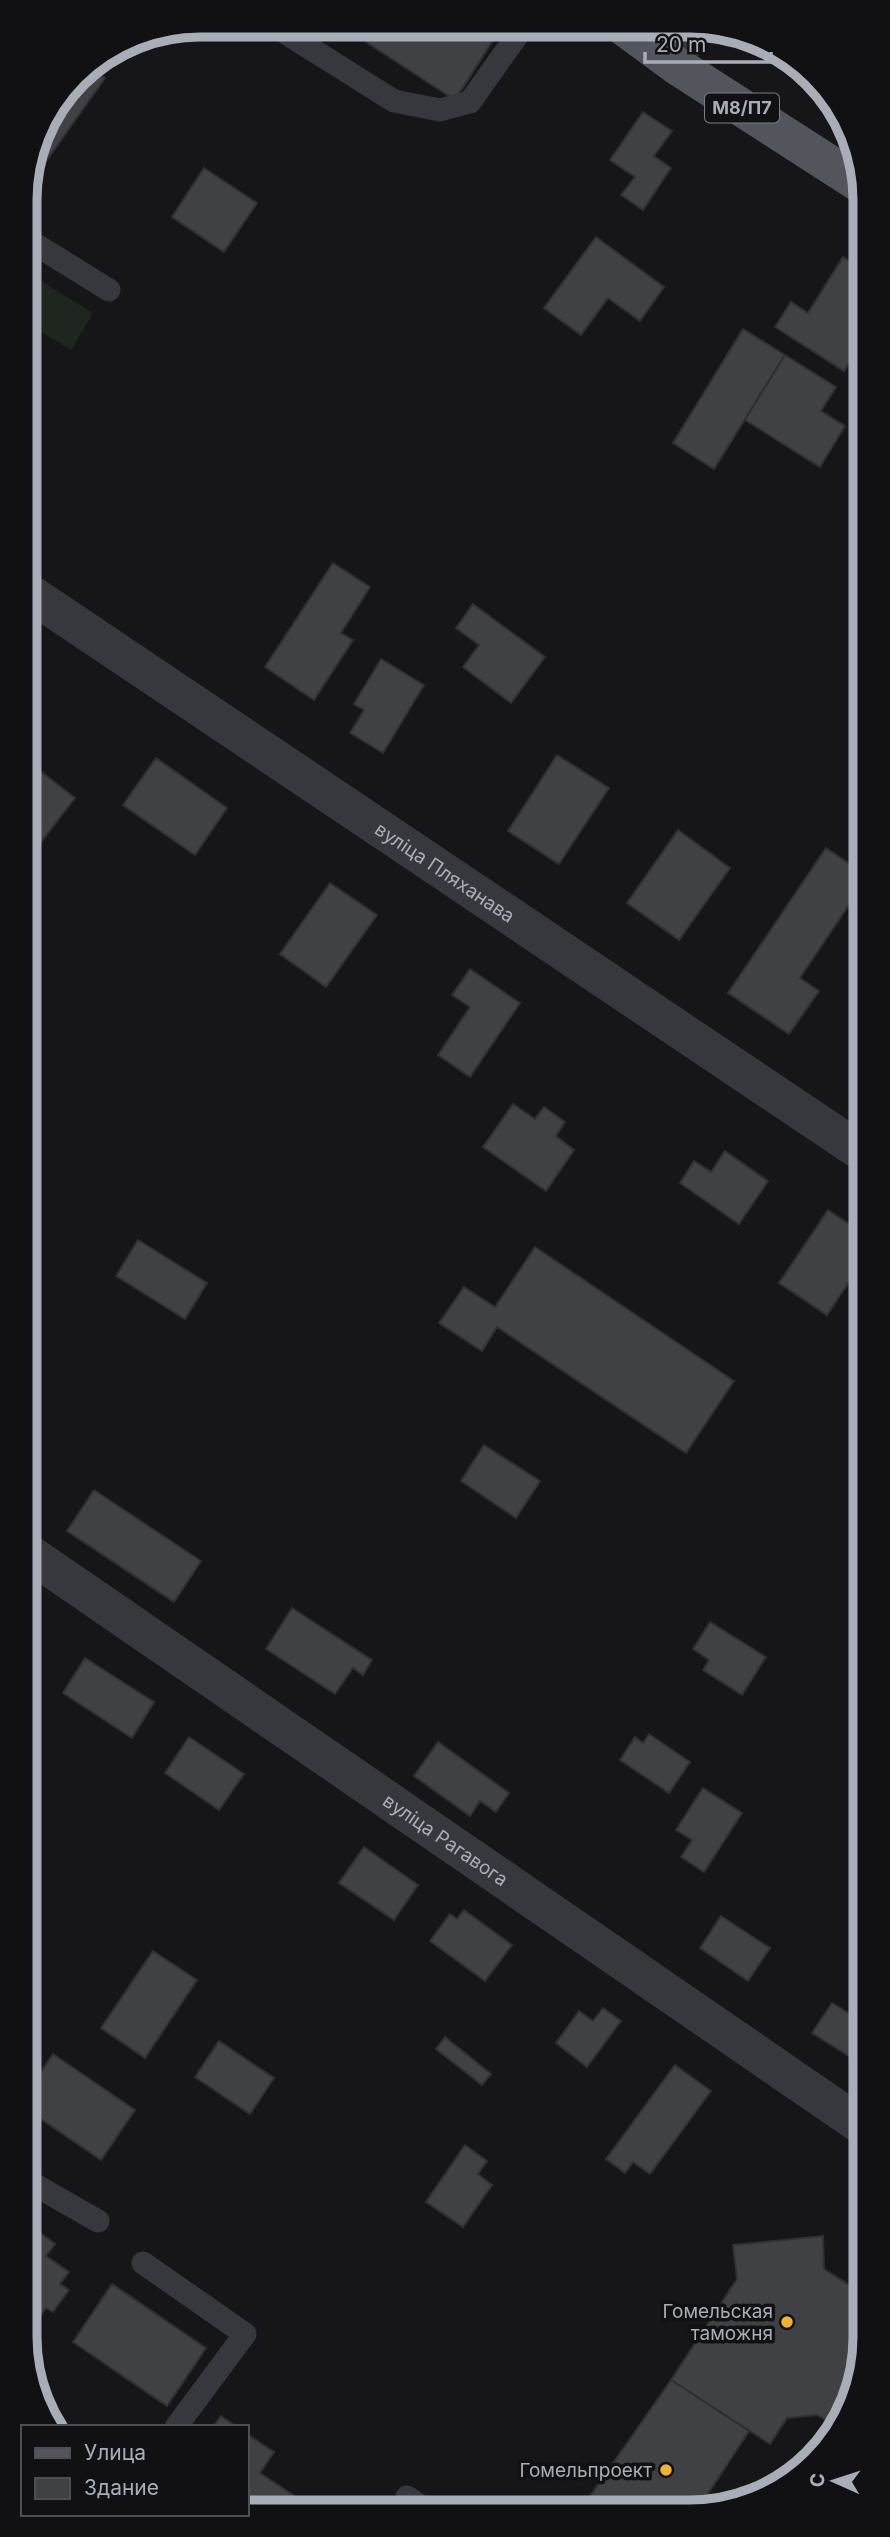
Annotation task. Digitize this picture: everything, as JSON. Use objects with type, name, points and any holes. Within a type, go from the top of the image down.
[{"type":"main road","name":"М8/П7","points":[[638,37],[677,66],[852,179]]},
{"type":"street","name":"вуліца Пляханава","points":[[37,597],[853,1146]]},
{"type":"street","name":"вуліца Рагавога","points":[[37,1561],[853,2120]]},
{"type":"lane","points":[[292,37],[394,101],[440,110],[470,102],[516,37]]},
{"type":"lane","points":[[677,66],[697,37]]},
{"type":"lane","points":[[37,245],[109,290]]},
{"type":"lane","points":[[37,2186],[98,2221]]},
{"type":"lane","points":[[143,2263],[245,2334],[177,2425]]},
{"type":"shaded area","points":[[37,279],[93,313],[71,350],[37,329]]},
{"type":"building","points":[[358,37],[495,37],[455,100]]},
{"type":"building","points":[[98,73],[105,78],[47,160],[42,157],[64,109]]},
{"type":"building","points":[[643,112],[672,131],[654,156],[671,168],[643,210],[621,195],[635,177],[610,160]]},
{"type":"building","points":[[204,168],[257,203],[224,252],[172,217]]},
{"type":"building","points":[[596,237],[664,287],[640,321],[608,298],[581,335],[544,308]]},
{"type":"building","points":[[843,257],[853,263],[853,356],[844,371],[775,327],[791,302],[808,313]]},
{"type":"building","points":[[743,329],[785,355],[714,469],[673,443]]},
{"type":"building","points":[[785,355],[836,387],[821,411],[845,426],[820,467],[745,420]]},
{"type":"building","points":[[333,563],[370,587],[341,633],[353,640],[314,700],[265,667]]},
{"type":"building","points":[[473,604],[545,657],[511,703],[463,667],[479,645],[456,628]]},
{"type":"building","points":[[381,659],[424,685],[383,753],[350,733],[364,710],[354,704]]},
{"type":"building","points":[[557,755],[609,788],[559,864],[508,831]]},
{"type":"building","points":[[156,758],[227,808],[195,855],[123,805]]},
{"type":"building","points":[[37,769],[75,798],[41,842],[37,839]]},
{"type":"building","points":[[678,830],[730,868],[679,940],[627,903]]},
{"type":"building","points":[[826,848],[853,866],[853,899],[800,978],[819,991],[789,1034],[728,993]]},
{"type":"building","points":[[330,883],[377,915],[326,987],[280,954]]},
{"type":"building","points":[[470,969],[520,1003],[470,1077],[438,1055],[470,1007],[452,995]]},
{"type":"building","points":[[513,1104],[535,1119],[544,1107],[565,1122],[556,1136],[574,1150],[546,1191],[483,1147]]},
{"type":"building","points":[[725,1151],[768,1181],[739,1224],[680,1183],[694,1161],[711,1172]]},
{"type":"building","points":[[828,1210],[853,1227],[853,1276],[827,1315],[779,1283]]},
{"type":"building","points":[[138,1240],[207,1283],[185,1319],[116,1276]]},
{"type":"building","points":[[535,1247],[734,1381],[686,1453],[497,1327],[482,1351],[439,1323],[464,1287],[495,1307]]},
{"type":"building","points":[[484,1445],[540,1481],[516,1518],[461,1481]]},
{"type":"building","points":[[94,1490],[201,1561],[174,1602],[67,1531]]},
{"type":"building","points":[[292,1608],[372,1660],[363,1675],[353,1668],[335,1694],[266,1649]]},
{"type":"building","points":[[710,1622],[766,1657],[742,1695],[703,1670],[709,1660],[693,1649]]},
{"type":"building","points":[[85,1658],[154,1702],[132,1738],[63,1693]]},
{"type":"building","points":[[649,1734],[690,1762],[669,1793],[620,1760],[635,1737],[643,1743]]},
{"type":"building","points":[[189,1737],[244,1774],[219,1810],[165,1773]]},
{"type":"building","points":[[438,1742],[509,1793],[496,1812],[480,1801],[470,1816],[414,1776]]},
{"type":"building","points":[[703,1788],[742,1813],[704,1872],[681,1857],[692,1840],[676,1830]]},
{"type":"building","points":[[364,1847],[418,1885],[394,1920],[339,1883]]},
{"type":"building","points":[[464,1910],[512,1945],[485,1981],[430,1941],[450,1914],[457,1919]]},
{"type":"building","points":[[721,1916],[770,1948],[748,1981],[700,1948]]},
{"type":"building","points":[[153,1951],[197,1980],[145,2058],[101,2028]]},
{"type":"building","points":[[832,2003],[853,2016],[853,2059],[812,2033]]},
{"type":"building","points":[[603,2008],[621,2021],[587,2067],[556,2043],[579,2011],[593,2021]]},
{"type":"building","points":[[445,2037],[491,2074],[482,2085],[436,2049]]},
{"type":"building","points":[[219,2041],[274,2078],[250,2114],[195,2077]]},
{"type":"building","points":[[53,2054],[135,2110],[101,2160],[37,2116],[37,2078]]},
{"type":"building","points":[[675,2065],[711,2091],[650,2174],[633,2162],[625,2173],[606,2159]]},
{"type":"building","points":[[465,2145],[487,2161],[478,2174],[492,2185],[463,2227],[426,2202]]},
{"type":"building","points":[[37,2231],[55,2244],[46,2256],[69,2272],[60,2284],[69,2290],[53,2312],[46,2308],[37,2321]]},
{"type":"building","name":"Гомельская таможня","points":[[823,2236],[824,2269],[853,2287],[853,2348],[850,2369],[845,2389],[829,2422],[817,2415],[787,2418],[770,2444],[671,2380],[737,2279],[733,2245]]},
{"type":"building","points":[[112,2284],[206,2348],[167,2406],[73,2342]]},
{"type":"building","name":"Гомельпроект","points":[[671,2380],[749,2431],[704,2500],[587,2500]]},
{"type":"building","points":[[221,2416],[234,2425],[214,2425]]},
{"type":"building","points":[[248,2435],[274,2452],[260,2473],[300,2500],[248,2500]]},
{"type":"place","name":"Гомельская таможня","points":[[787,2322]]},
{"type":"place","name":"Гомельпроект","points":[[666,2470]]}]
